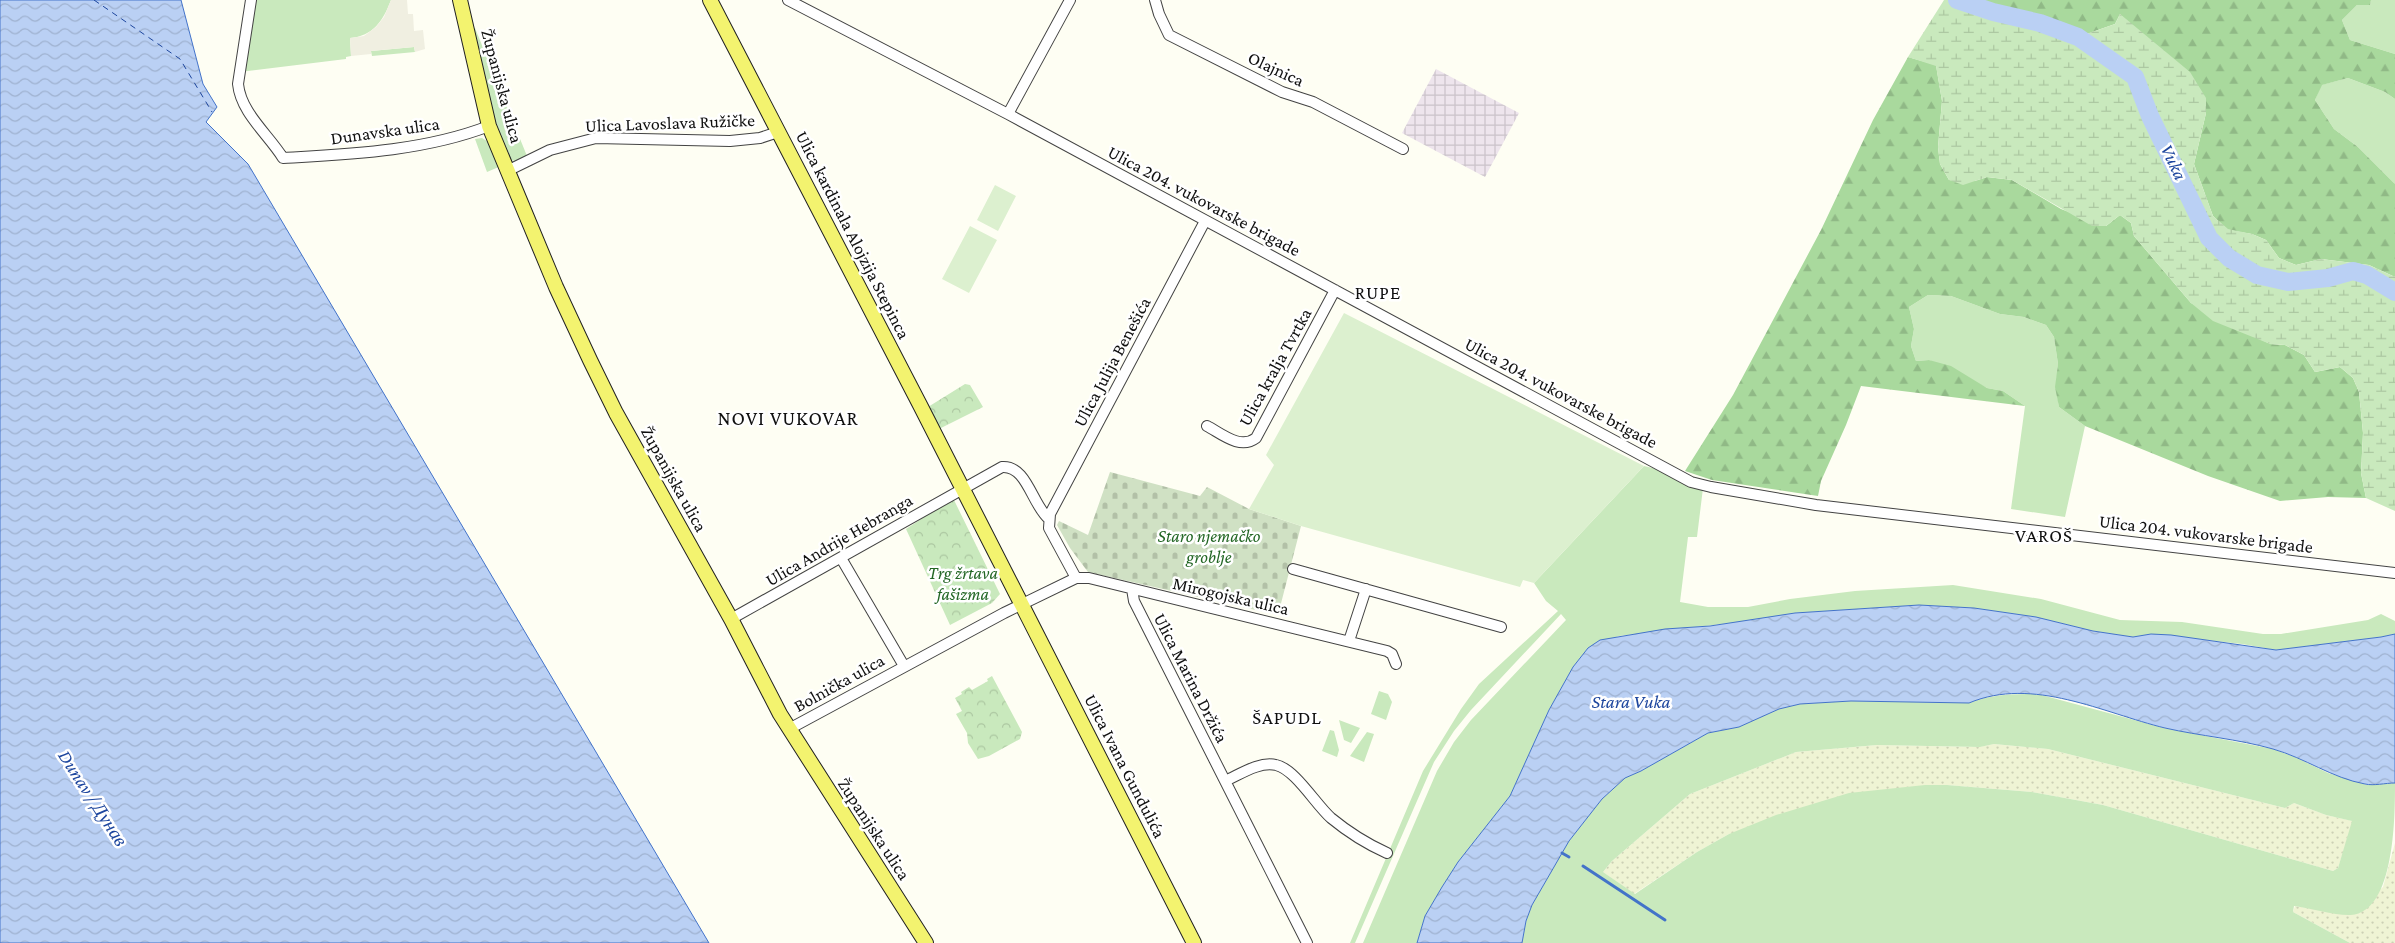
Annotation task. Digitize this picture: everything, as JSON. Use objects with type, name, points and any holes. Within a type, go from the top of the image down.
[{"type":"main road","name":"Županijska ulica","points":[[460,0],[489,126],[590,360],[616,413],[731,619],[789,729],[926,943]]},
{"type":"main road","name":"Ulica kardinala Alojzija Stepinca","points":[[710,0],[962,488]]},
{"type":"main road","points":[[962,488],[1022,605]]},
{"type":"main road","name":"Ulica Ivana Gundulića","points":[[1022,605],[1194,943]]},
{"type":"street","name":"Dunavska ulica","points":[[251,0],[238,84],[239,94],[244,106],[283,158],[402,148],[437,143],[489,126]]},
{"type":"street","name":"Ulica 204. vukovarske brigade","points":[[788,0],[1008,114],[1687,480],[1710,488],[1816,506],[2395,573]]},
{"type":"street","points":[[1008,114],[1070,0]]},
{"type":"street","name":"Olajnica","points":[[1156,0],[1159,14],[1169,35],[1282,92],[1313,102],[1403,148]]},
{"type":"street","name":"Ulica Lavoslava Ružičke","points":[[507,171],[550,150],[596,138],[730,142],[760,138],[778,132]]},
{"type":"street","name":"Ulica Julija Benešića","points":[[1049,519],[1205,221]]},
{"type":"street","name":"Ulica kralja Tvrtka","points":[[1207,426],[1241,443],[1249,442],[1256,438],[1335,290]]},
{"type":"street","points":[[962,488],[1002,467],[1012,468],[1021,475],[1038,507],[1049,519],[1049,528],[1076,578],[1022,605]]},
{"type":"street","name":"Ulica Andrije Hebranga","points":[[731,619],[962,488]]},
{"type":"street","name":"Bolnička ulica","points":[[841,558],[845,569],[904,666]]},
{"type":"street","points":[[1293,569],[1501,627]]},
{"type":"street","name":"Mirogojska ulica","points":[[1076,578],[1089,578],[1387,650],[1392,654],[1396,664]]},
{"type":"street","name":"Ulica Marina Držića","points":[[1132,589],[1134,602],[1307,943]]},
{"type":"street","points":[[1349,641],[1366,589]]},
{"type":"street","name":"Bolnička ulica","points":[[789,729],[904,666],[1022,605]]},
{"type":"street","points":[[1225,781],[1264,765],[1275,764],[1282,767],[1290,773],[1330,817],[1347,830],[1387,853]]},
{"type":"shaded area","points":[[391,0],[407,0],[408,14],[413,14],[414,31],[423,30],[425,49],[415,52],[414,47],[371,51],[371,54],[351,56],[350,38],[364,36],[376,27],[384,17]]},
{"type":"shaded area","points":[[1436,69],[1519,113],[1485,177],[1402,133]]},
{"type":"green space","points":[[251,0],[391,0],[381,21],[371,31],[358,37],[350,38],[351,56],[346,57],[346,59],[240,72]]},
{"type":"green space","points":[[1944,0],[1957,0],[1993,12],[2040,23],[2078,37],[2115,24],[2120,14],[2190,72],[2206,98],[2206,113],[2194,164],[2213,216],[2228,229],[2252,234],[2266,240],[2279,258],[2296,265],[2321,259],[2369,265],[2395,277],[2395,511],[2366,498],[2361,473],[2363,433],[2359,392],[2353,378],[2340,367],[2315,372],[2304,355],[2285,345],[2270,344],[2213,321],[2191,303],[2134,236],[2131,223],[2120,215],[2106,226],[2092,226],[2012,180],[1987,177],[1963,185],[1949,180],[1940,164],[1938,147],[1942,101],[1936,66],[1908,57]]},
{"type":"green space","points":[[1957,0],[2371,0],[2370,5],[2357,5],[2342,20],[2350,40],[2395,54],[2395,99],[2385,92],[2348,78],[2322,85],[2315,100],[2334,129],[2358,147],[2395,184],[2395,277],[2369,265],[2321,259],[2296,265],[2279,258],[2266,240],[2252,234],[2228,230],[2213,216],[2194,164],[2206,113],[2120,14],[2115,24],[2078,37],[2040,23],[1993,12]]},
{"type":"green space","points":[[2371,0],[2395,0],[2395,54],[2350,40],[2342,20],[2357,5],[2370,5]]},
{"type":"green space","points":[[475,28],[527,156],[515,161],[507,159],[492,120],[467,31]]},
{"type":"green space","points":[[414,47],[415,52],[372,56],[371,51]]},
{"type":"green space","points":[[1908,57],[1936,65],[1942,101],[1938,147],[1940,164],[1949,180],[1975,181],[1987,177],[2012,180],[2061,209],[2106,226],[2120,215],[2131,223],[2134,236],[2191,303],[2270,344],[2285,345],[2304,355],[2315,372],[2340,367],[2353,378],[2359,392],[2363,433],[2361,473],[2366,498],[2328,497],[2280,501],[2208,476],[2085,426],[2059,407],[2055,387],[2058,364],[2054,337],[2046,325],[2024,317],[2000,314],[1951,296],[1928,295],[1909,307],[1914,329],[1911,346],[1916,361],[1929,360],[1951,366],[1987,388],[2003,391],[2025,406],[1861,386],[1821,481],[1818,496],[1712,480],[1685,471],[1733,395],[1821,230],[1873,120]]},
{"type":"green space","points":[[2348,78],[2385,92],[2395,99],[2395,184],[2358,147],[2334,129],[2315,100],[2321,85]]},
{"type":"green space","points":[[482,138],[490,143],[501,166],[487,172],[475,139]]},
{"type":"green space","points":[[995,185],[1016,196],[998,231],[977,220]]},
{"type":"green space","points":[[970,226],[997,240],[969,293],[942,279]]},
{"type":"green space","points":[[1928,295],[1951,296],[2000,314],[2024,317],[2046,325],[2054,337],[2058,364],[2056,387],[2059,407],[2085,426],[2065,517],[2011,509],[2025,406],[2003,391],[1987,388],[1929,360],[1916,361],[1911,346],[1914,329],[1909,307]]},
{"type":"green space","points":[[1344,313],[1644,466],[1534,583],[1523,580],[1520,587],[1301,526],[1249,509],[1274,465],[1266,455]]},
{"type":"green space","points":[[965,384],[970,385],[983,407],[939,429],[928,407]]},
{"type":"green space","points":[[1644,466],[1665,471],[1703,488],[1697,537],[1688,537],[1680,602],[1708,607],[1748,607],[1790,599],[1855,591],[1953,585],[2041,599],[2120,620],[2182,622],[2263,634],[2281,634],[2368,620],[2381,614],[2395,621],[2395,634],[2276,650],[2242,644],[2151,634],[2133,637],[2093,631],[2036,617],[1974,608],[1919,605],[1795,613],[1766,619],[1619,636],[1588,648],[1573,667],[1549,710],[1510,796],[1458,862],[1442,887],[1425,916],[1417,943],[1363,943],[1437,771],[1454,742],[1471,720],[1566,620],[1561,614],[1471,710],[1454,731],[1434,762],[1355,943],[1350,943],[1423,771],[1461,709],[1479,684],[1558,611],[1546,601],[1534,583]]},
{"type":"green space","name":"Staro njemačko groblje","points":[[1110,472],[1200,496],[1207,487],[1249,509],[1301,526],[1278,615],[1088,572],[1070,548],[1057,525],[1059,521],[1088,535]]},
{"type":"green space","name":"Trg žrtava fašizma","points":[[953,498],[1000,594],[992,603],[950,625],[906,529]]},
{"type":"green space","points":[[992,676],[1022,732],[1020,739],[989,756],[978,759],[968,743],[967,733],[956,714],[962,711],[955,698],[969,687],[972,690],[988,681],[987,679]]},
{"type":"green space","points":[[1379,691],[1388,694],[1392,702],[1386,720],[1371,714]]},
{"type":"green space","points":[[2038,694],[2164,728],[2273,749],[2328,773],[2367,785],[2395,783],[2393,838],[2390,860],[2384,881],[2376,898],[2366,910],[2351,915],[2294,906],[2293,912],[2350,943],[1522,943],[1526,921],[1532,905],[1569,841],[1602,799],[1625,778],[1708,733],[1739,727],[1779,709],[1800,704],[1851,701],[1969,703],[1994,696]],"holes":[[[1994,744],[2048,749],[2285,808],[2294,803],[2326,815],[2352,821],[2338,868],[2333,871],[2103,805],[2032,792],[1925,785],[1849,793],[1776,815],[1729,834],[1697,852],[1635,894],[1603,872],[1612,861],[1690,794],[1796,752],[1877,745],[1980,747]]]},
{"type":"green space","points":[[1339,720],[1360,728],[1351,743],[1344,740]]},
{"type":"green space","points":[[1330,730],[1334,731],[1339,750],[1337,757],[1322,751]]},
{"type":"green space","points":[[1367,732],[1374,734],[1364,762],[1350,756]]},
{"type":"green space","points":[[1994,744],[2048,749],[2285,808],[2294,803],[2326,815],[2353,821],[2338,868],[2333,871],[2103,805],[2032,792],[1947,785],[1729,834],[1697,852],[1634,894],[1603,872],[1612,861],[1690,794],[1796,752],[1877,745],[1979,747]]},
{"type":"green space","points":[[2395,843],[2395,943],[2350,943],[2293,912],[2295,906],[2351,915],[2383,887]]},
{"type":"water","name":"Dunav / Дунав","points":[[0,0],[181,0],[203,84],[217,107],[206,122],[248,164],[709,943],[0,943]]},
{"type":"water","name":"Stara Vuka","points":[[1919,605],[1974,608],[2036,617],[2093,631],[2133,637],[2151,634],[2171,635],[2276,650],[2395,634],[2395,783],[2368,785],[2330,773],[2296,757],[2273,749],[2165,728],[2093,706],[2043,695],[2018,693],[1993,696],[1969,703],[1851,701],[1800,704],[1779,709],[1739,727],[1708,733],[1625,778],[1602,799],[1569,841],[1532,905],[1526,921],[1522,943],[1417,943],[1425,916],[1442,887],[1458,862],[1510,796],[1549,710],[1573,667],[1588,648],[1600,640],[1665,629],[1710,626],[1795,613]]},
{"type":"waterway","name":"Vuka","points":[[1957,0],[1993,12],[2040,23],[2078,37],[2135,77],[2150,116],[2209,238],[2229,258],[2257,275],[2288,282],[2328,278],[2353,271],[2367,275],[2395,292]]},
{"type":"waterway","points":[[1562,853],[1569,857]]},
{"type":"waterway","points":[[1583,866],[1665,920]]},
{"type":"ferry route","points":[[94,0],[180,59],[212,112]]},
{"type":"district","name":"RUPE","points":[[1378,292]]},
{"type":"district","name":"NOVI VUKOVAR","points":[[788,418]]},
{"type":"district","name":"VAROŠ","points":[[2044,535]]},
{"type":"district","name":"ŠAPUDL","points":[[1287,717]]}]
